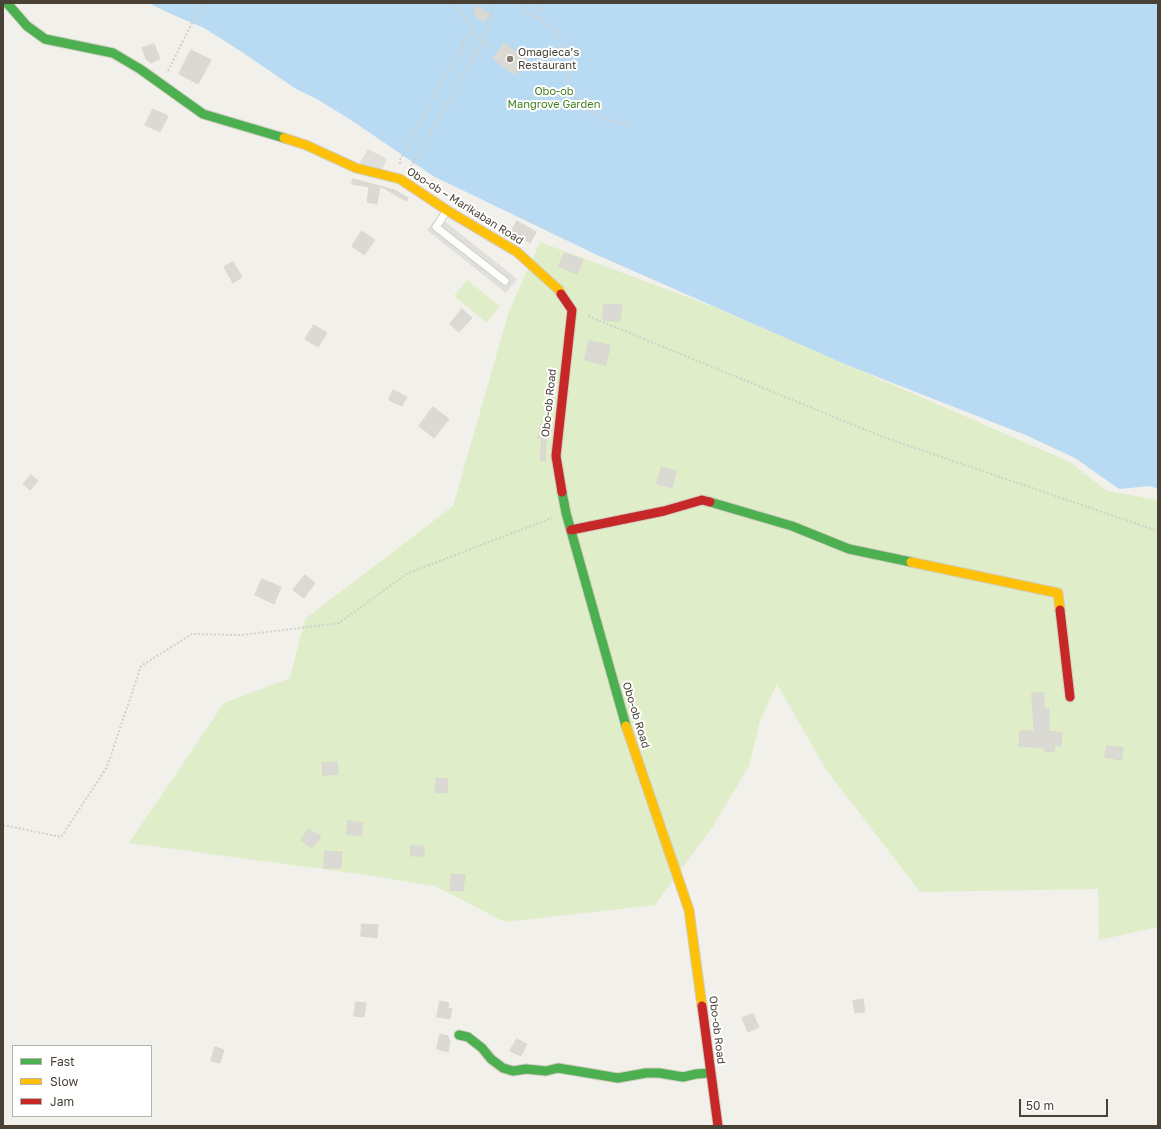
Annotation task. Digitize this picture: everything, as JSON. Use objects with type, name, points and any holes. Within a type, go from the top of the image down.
[{"type":"street","name":"Obo-ob – Marikaban Road","points":[[7,3],[28,26],[45,39],[113,54],[140,69],[203,114],[306,145],[356,168],[400,179],[517,252],[559,290],[572,310]]},
{"type":"street","name":"Obo-ob Road","points":[[572,310],[556,456],[566,513],[623,717],[689,910],[718,1126]]},
{"type":"street","points":[[571,530],[664,511],[702,500],[792,526],[849,549],[1058,593],[1070,697]]},
{"type":"street","points":[[460,1034],[468,1037],[482,1048],[491,1059],[503,1068],[513,1071],[526,1069],[546,1071],[558,1068],[618,1078],[646,1073],[659,1073],[683,1077],[710,1073]]},
{"type":"lane","points":[[448,210],[436,227],[504,281]]},
{"type":"path","points":[[161,84],[202,3]]},
{"type":"path","points":[[400,160],[473,26],[451,3]]},
{"type":"path","points":[[412,166],[483,42],[492,12],[487,3]]},
{"type":"path","points":[[519,3],[524,11],[539,18],[558,30],[568,82],[582,106],[604,118],[631,126]]},
{"type":"path","points":[[539,18],[543,3]]},
{"type":"path","points":[[469,32],[493,48]]},
{"type":"path","points":[[462,44],[477,53]]},
{"type":"path","points":[[459,51],[473,59]]},
{"type":"path","points":[[572,310],[883,437],[1158,531]]},
{"type":"path","points":[[3,825],[60,837],[107,766],[140,666],[192,634],[243,635],[339,623],[408,574],[566,513]]},
{"type":"green space","points":[[540,242],[714,307],[1070,462],[1107,491],[1158,500],[1158,927],[1099,940],[1098,889],[920,892],[825,768],[777,684],[760,721],[749,766],[713,826],[655,905],[505,922],[435,886],[359,874],[129,843],[224,703],[290,678],[305,619],[453,506],[509,311]]},
{"type":"green space","points":[[467,280],[500,306],[487,323],[454,296]]},
{"type":"shaded area","points":[[368,149],[387,159],[381,171],[358,166]]},
{"type":"shaded area","points":[[438,216],[517,279],[506,293],[427,230]]},
{"type":"water","points":[[148,3],[1158,3],[1158,489],[1150,486],[1119,489],[1075,458],[1028,436],[847,365],[597,255],[433,176],[354,122],[317,99],[296,89],[204,28]]},
{"type":"building","points":[[478,6],[489,14],[484,22],[473,14]]},
{"type":"building","name":"Omagieca’s Restaurant","points":[[504,43],[527,59],[515,75],[493,59]]},
{"type":"building","points":[[154,44],[160,59],[151,63],[146,59],[142,48]]},
{"type":"building","points":[[191,50],[211,60],[198,84],[179,74]]},
{"type":"building","points":[[153,109],[168,116],[160,132],[145,125]]},
{"type":"building","points":[[353,179],[380,186],[377,204],[367,202],[369,187],[352,184]]},
{"type":"building","points":[[380,186],[395,190],[408,198],[407,201]]},
{"type":"building","points":[[517,221],[536,232],[530,243],[511,232]]},
{"type":"building","points":[[362,231],[375,240],[364,255],[352,246]]},
{"type":"building","points":[[565,253],[583,260],[577,274],[559,266]]},
{"type":"building","points":[[233,262],[242,277],[233,283],[224,267]]},
{"type":"building","points":[[604,304],[622,305],[620,321],[603,320]]},
{"type":"building","points":[[462,309],[472,318],[459,332],[450,324]]},
{"type":"building","points":[[314,325],[327,333],[318,347],[305,339]]},
{"type":"building","points":[[589,341],[610,345],[606,365],[585,360]]},
{"type":"building","points":[[393,390],[407,397],[402,406],[389,400]]},
{"type":"building","points":[[433,407],[449,419],[434,438],[419,426]]},
{"type":"building","points":[[541,424],[547,425],[545,461],[540,460],[542,438],[538,438]]},
{"type":"building","points":[[662,467],[676,471],[672,488],[657,484]]},
{"type":"building","points":[[31,475],[38,481],[30,490],[23,484]]},
{"type":"building","points":[[305,575],[315,583],[304,598],[293,590]]},
{"type":"building","points":[[262,579],[281,587],[274,604],[255,595]]},
{"type":"building","points":[[1032,693],[1044,693],[1044,708],[1049,708],[1049,731],[1062,733],[1061,746],[1055,745],[1054,752],[1044,751],[1044,748],[1019,746],[1020,731],[1034,731]]},
{"type":"building","points":[[1107,746],[1123,748],[1121,760],[1105,757]]},
{"type":"building","points":[[337,762],[338,774],[323,776],[322,763]]},
{"type":"building","points":[[437,778],[448,779],[447,793],[435,792]]},
{"type":"building","points":[[348,821],[363,823],[361,836],[347,834]]},
{"type":"building","points":[[309,829],[321,837],[312,848],[301,840]]},
{"type":"building","points":[[411,846],[424,846],[424,856],[411,856]]},
{"type":"building","points":[[325,851],[342,852],[341,868],[324,868]]},
{"type":"building","points":[[452,874],[465,875],[463,891],[450,890]]},
{"type":"building","points":[[362,924],[378,925],[377,938],[361,936]]},
{"type":"building","points":[[863,999],[865,1012],[855,1013],[853,1001]]},
{"type":"building","points":[[440,1001],[449,1003],[448,1008],[452,1009],[450,1019],[437,1017]]},
{"type":"building","points":[[356,1002],[366,1003],[364,1017],[354,1016]]},
{"type":"building","points":[[753,1014],[759,1027],[748,1032],[742,1018]]},
{"type":"building","points":[[440,1034],[448,1036],[450,1042],[448,1052],[437,1049]]},
{"type":"building","points":[[517,1039],[527,1044],[521,1056],[510,1051]]},
{"type":"building","points":[[215,1047],[224,1050],[220,1063],[211,1061]]},
{"type":"traffic: fast","points":[[7,3],[27,26],[45,39],[113,53],[140,69],[203,114],[284,138]]},
{"type":"traffic: fast","points":[[562,492],[566,513],[626,726]]},
{"type":"traffic: fast","points":[[710,502],[792,526],[849,549],[911,562]]},
{"type":"traffic: fast","points":[[459,1035],[468,1037],[482,1048],[491,1059],[503,1068],[513,1071],[526,1069],[546,1071],[558,1068],[618,1078],[646,1073],[659,1073],[683,1077],[710,1073]]},
{"type":"traffic: slow","points":[[284,138],[306,145],[356,168],[400,179],[448,211],[517,252],[559,290],[561,294]]},
{"type":"traffic: slow","points":[[911,562],[1058,593],[1060,610]]},
{"type":"traffic: slow","points":[[626,726],[689,910],[702,1006]]},
{"type":"traffic: jam","points":[[561,294],[572,310],[556,456],[562,492]]},
{"type":"traffic: jam","points":[[571,530],[664,511],[702,500],[710,502]]},
{"type":"traffic: jam","points":[[1060,610],[1070,697]]},
{"type":"traffic: jam","points":[[702,1006],[718,1126]]},
{"type":"place","name":"Omagieca’s Restaurant","points":[[510,59]]},
{"type":"park label","name":"Obo-ob Mangrove Garden","points":[[554,98]]}]
